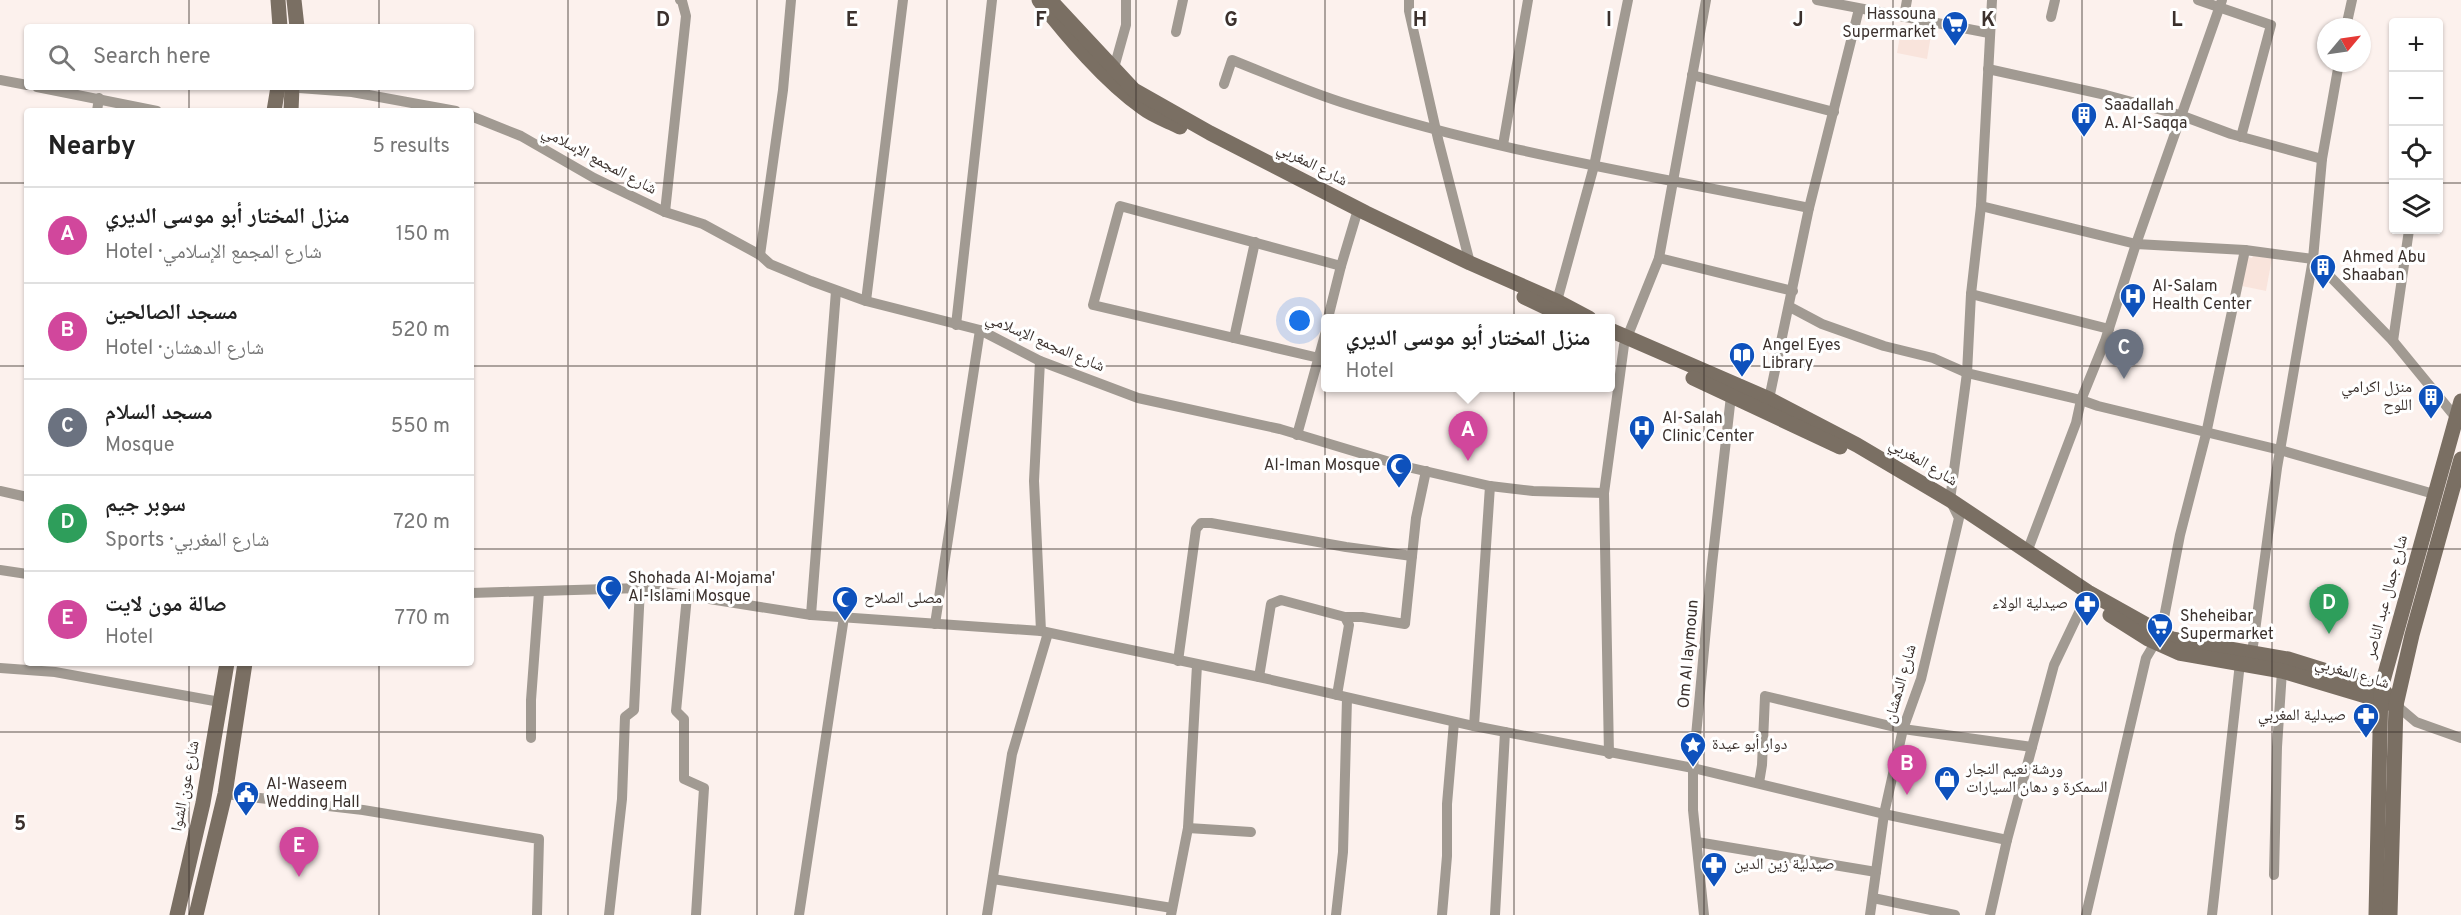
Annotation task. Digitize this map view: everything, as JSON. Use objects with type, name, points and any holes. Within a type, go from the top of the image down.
[{"type":"main road","points":[[278,0],[280,24]]},
{"type":"main road","points":[[294,0],[297,24]]},
{"type":"main road","name":"شارع المغربي","points":[[1039,0],[1062,29],[1143,108],[1356,216],[1560,314]]},
{"type":"main road","name":"شارع المغربي","points":[[1050,0],[1134,90],[1201,128],[1470,263],[1581,314]]},
{"type":"main road","points":[[274,108],[278,90]]},
{"type":"main road","points":[[291,108],[292,90]]},
{"type":"main road","name":"شارع المغربي","points":[[1621,341],[1731,396],[1854,453],[2085,600],[2159,638],[2288,659],[2381,694],[2396,705]]},
{"type":"main road","name":"شارع المغربي","points":[[1621,341],[1769,399],[1857,445],[1950,500],[2179,652],[2282,671],[2381,694]]},
{"type":"main road","name":"شارع جمال عبد الناصر","points":[[2376,915],[2381,694],[2461,401]]},
{"type":"main road","name":"شارع جمال عبد الناصر","points":[[2390,915],[2396,705],[2412,635],[2461,459]]},
{"type":"main road","name":"شارع عون الشوا","points":[[177,915],[202,802],[226,666]]},
{"type":"main road","points":[[196,915],[225,794],[245,666]]},
{"type":"street","points":[[665,212],[686,16],[680,0]]},
{"type":"street","points":[[760,255],[783,90],[791,0]]},
{"type":"street","points":[[866,301],[903,0]]},
{"type":"street","points":[[956,325],[992,0]]},
{"type":"street","points":[[1114,68],[1126,26],[1126,0]]},
{"type":"street","points":[[1176,32],[1183,0]]},
{"type":"street","points":[[1409,0],[1409,11],[1436,129],[1470,263]]},
{"type":"street","points":[[1503,145],[1528,0]]},
{"type":"street","points":[[1557,301],[1594,166],[1628,0]]},
{"type":"street","points":[[1609,754],[1604,493],[1621,341],[1659,258],[1706,0]]},
{"type":"street","points":[[1817,0],[1989,33]]},
{"type":"street","points":[[1904,17],[1907,0]]},
{"type":"street","points":[[1959,518],[1950,500],[1967,373],[1971,294],[1981,206],[1992,0]]},
{"type":"street","points":[[2051,17],[2055,0]]},
{"type":"street","points":[[2198,0],[2221,3],[2271,25],[2241,137]]},
{"type":"street","points":[[2348,18],[2352,0]]},
{"type":"street","points":[[2027,552],[2076,423],[2081,400],[2109,328],[2180,116],[2221,3]]},
{"type":"street","points":[[1769,399],[1790,308],[1809,208],[1858,9]]},
{"type":"street","points":[[1224,84],[1232,60],[1346,104],[1436,129],[1594,166],[1809,208]]},
{"type":"street","points":[[1988,69],[2106,95],[2180,116],[2241,137],[2322,159]]},
{"type":"street","points":[[2252,652],[2280,450],[2313,259],[2322,159],[2337,72]]},
{"type":"street","points":[[1692,75],[1834,112]]},
{"type":"street","points":[[0,80],[24,84]]},
{"type":"street","points":[[54,90],[144,108]]},
{"type":"street","points":[[328,90],[352,92],[440,108]]},
{"type":"street","points":[[97,108],[99,98]]},
{"type":"street","name":"شارع المجمع الإسلامي","points":[[474,117],[521,136],[594,178],[665,212],[704,224],[760,255],[771,264],[866,301],[980,330],[1040,361],[1138,398],[1297,435],[1426,471],[1490,486],[1533,491],[1604,493]]},
{"type":"street","points":[[1319,358],[1093,305],[1120,206],[1341,266]]},
{"type":"street","points":[[1981,206],[2136,244],[2245,250],[2313,259],[2393,341],[2457,419]]},
{"type":"street","points":[[1329,314],[1356,216]]},
{"type":"street","points":[[2393,341],[2408,234]]},
{"type":"street","points":[[1234,338],[1255,242]]},
{"type":"street","points":[[2086,915],[2146,658],[2159,638],[2245,250]]},
{"type":"street","points":[[1659,258],[1793,291]]},
{"type":"street","points":[[811,615],[836,291]]},
{"type":"street","points":[[1971,294],[2109,328]]},
{"type":"street","points":[[1790,308],[1822,324],[1884,346],[1933,358],[1967,373],[2081,400],[2206,434],[2280,450],[2434,494]]},
{"type":"street","points":[[935,624],[980,330]]},
{"type":"street","points":[[1297,435],[1321,350]]},
{"type":"street","points":[[987,915],[1012,754],[1045,632],[1034,480],[1040,361]]},
{"type":"street","name":"Om Al laymoun","points":[[1704,915],[1693,810],[1693,768],[1712,564],[1731,396]]},
{"type":"street","points":[[1258,677],[1271,604],[1275,601],[1344,617],[1362,617],[1405,624],[1412,556],[1426,471]]},
{"type":"street","points":[[1474,726],[1490,486]]},
{"type":"street","points":[[0,490],[24,496]]},
{"type":"street","name":"شارع الدهشان","points":[[1870,915],[1884,814],[1903,729],[1921,679],[1959,518]]},
{"type":"street","points":[[1178,661],[1196,529],[1201,523],[1412,556]]},
{"type":"street","points":[[0,570],[24,574]]},
{"type":"street","points":[[609,915],[622,798],[625,717],[634,710],[640,588]]},
{"type":"street","points":[[474,593],[640,588],[811,615],[881,622],[1045,632],[1258,677],[1454,722],[1609,754],[1693,768],[1884,814],[2007,840]]},
{"type":"street","points":[[531,738],[531,699],[539,592]]},
{"type":"street","points":[[687,596],[676,711],[684,719],[684,779],[704,788],[696,915]]},
{"type":"street","points":[[1990,915],[2007,840],[2054,665],[2085,600]]},
{"type":"street","points":[[799,915],[844,617]]},
{"type":"street","points":[[1336,915],[1343,852],[1342,697],[1349,625],[1344,617]]},
{"type":"street","points":[[2212,915],[2240,663]]},
{"type":"street","points":[[993,879],[1171,912],[1188,828],[1197,665]]},
{"type":"street","points":[[0,668],[56,668],[220,702]]},
{"type":"street","points":[[2274,875],[2282,671]]},
{"type":"street","points":[[1759,783],[1765,696],[1903,729],[2032,747]]},
{"type":"street","points":[[2396,705],[2416,722],[2461,738]]},
{"type":"street","points":[[1442,915],[1447,856],[1447,804],[1454,722]]},
{"type":"street","points":[[1495,915],[1505,732]]},
{"type":"street","points":[[225,794],[363,810],[539,839],[537,915]]},
{"type":"street","points":[[1188,828],[1251,832]]},
{"type":"street","points":[[1697,842],[1876,872]]},
{"type":"street","points":[[1873,898],[1955,915]]},
{"type":"shaded area","points":[[1901,30],[1931,35],[1927,59],[1897,53]]},
{"type":"shaded area","points":[[2248,257],[2272,258],[2266,291],[2242,286]]},
{"type":"place","name":"Hassouna Supermarket","points":[[1955,47]]},
{"type":"place","name":"Saadallah A. Al-Saqqa","points":[[2084,138]]},
{"type":"place","name":"Ahmed Abu Shaaban","points":[[2323,290]]},
{"type":"place","name":"Al-Salam Health Center","points":[[2133,319]]},
{"type":"place","name":"Angel Eyes Library","points":[[1742,378]]},
{"type":"place","name":"مسجد السلام","points":[[2124,379]]},
{"type":"place","name":"منزل اكرامي اللوح","points":[[2431,420]]},
{"type":"place","name":"Al-Salah Clinic Center","points":[[1642,451]]},
{"type":"place","name":"منزل المختار أبو موسى الديري","points":[[1468,461]]},
{"type":"place","name":"Al-Iman Mosque","points":[[1399,489]]},
{"type":"place","name":"Shohada Al-Mojama' Al-Islami Mosque","points":[[609,611]]},
{"type":"place","name":"مصلى الصلاح","points":[[845,622]]},
{"type":"place","name":"صيدلية الولاء","points":[[2087,627]]},
{"type":"place","name":"سوبر جيم","points":[[2329,634]]},
{"type":"place","name":"Sheheibar Supermarket","points":[[2160,649]]},
{"type":"place","name":"صيدلية المغربي","points":[[2366,739]]},
{"type":"place","name":"دوار أبو عيدة","points":[[1693,768]]},
{"type":"place","name":"مسجد الصالحين","points":[[1907,795]]},
{"type":"place","name":"ورشة نعيم النجار السمكرة و دهان السيارات","points":[[1947,802]]},
{"type":"place","name":"Al-Waseem Wedding Hall","points":[[246,817]]},
{"type":"place","name":"صالة مون لايت","points":[[299,877]]},
{"type":"place","name":"صيدلية زين الدين","points":[[1714,888]]}]
